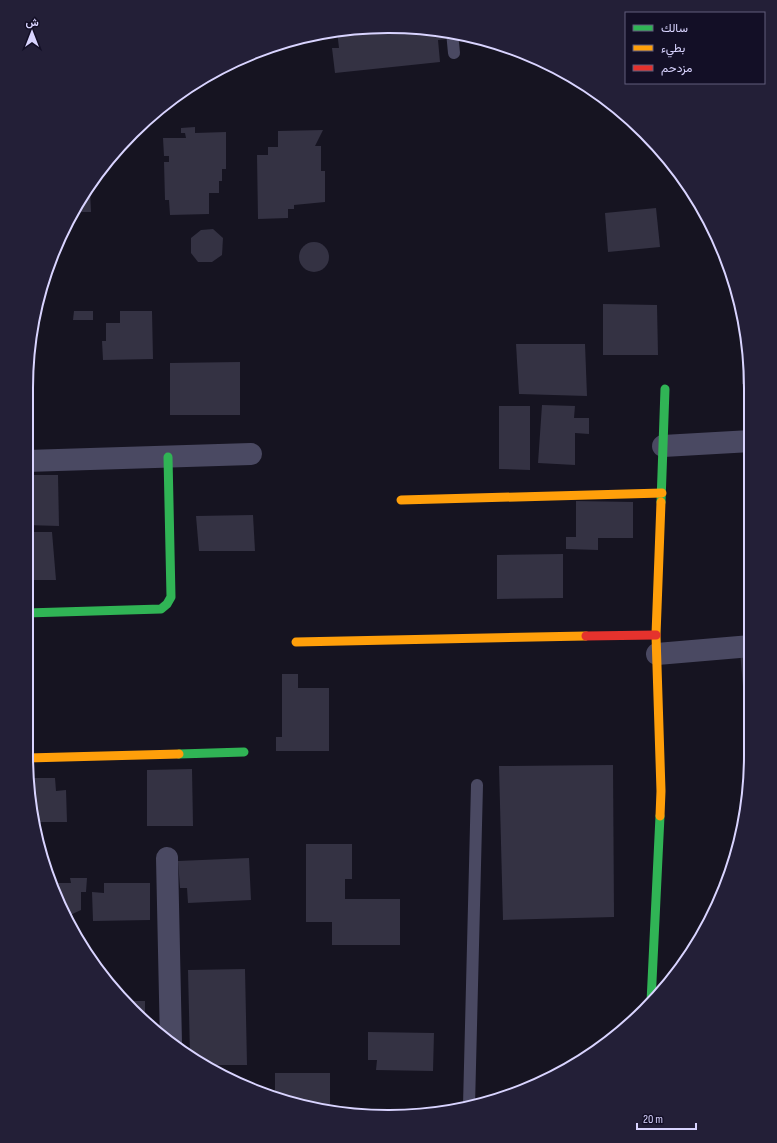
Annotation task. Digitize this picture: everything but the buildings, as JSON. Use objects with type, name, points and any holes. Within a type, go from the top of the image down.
[{"type":"street","points":[[651,994],[661,791],[657,644],[664,389]]},
{"type":"street","points":[[663,446],[744,441]]},
{"type":"street","points":[[33,461],[251,454]]},
{"type":"street","points":[[33,613],[161,609],[167,604],[171,597],[168,457]]},
{"type":"street","points":[[401,500],[662,493]]},
{"type":"street","points":[[296,642],[744,646]]},
{"type":"street","points":[[33,758],[244,752]]},
{"type":"street","points":[[167,858],[171,1036]]},
{"type":"lane","points":[[453,39],[454,52]]},
{"type":"lane","points":[[469,1101],[477,785]]},
{"type":"traffic: fast","points":[[661,502],[665,389]]},
{"type":"traffic: fast","points":[[33,613],[161,609],[167,604],[171,597],[168,457]]},
{"type":"traffic: fast","points":[[179,754],[244,752]]},
{"type":"traffic: fast","points":[[651,994],[660,816]]},
{"type":"traffic: slow","points":[[401,500],[662,493]]},
{"type":"traffic: slow","points":[[660,816],[661,791],[656,635],[661,502]]},
{"type":"traffic: slow","points":[[296,642],[586,636]]},
{"type":"traffic: slow","points":[[33,758],[179,754]]},
{"type":"traffic: jam","points":[[586,636],[656,635]]}]
